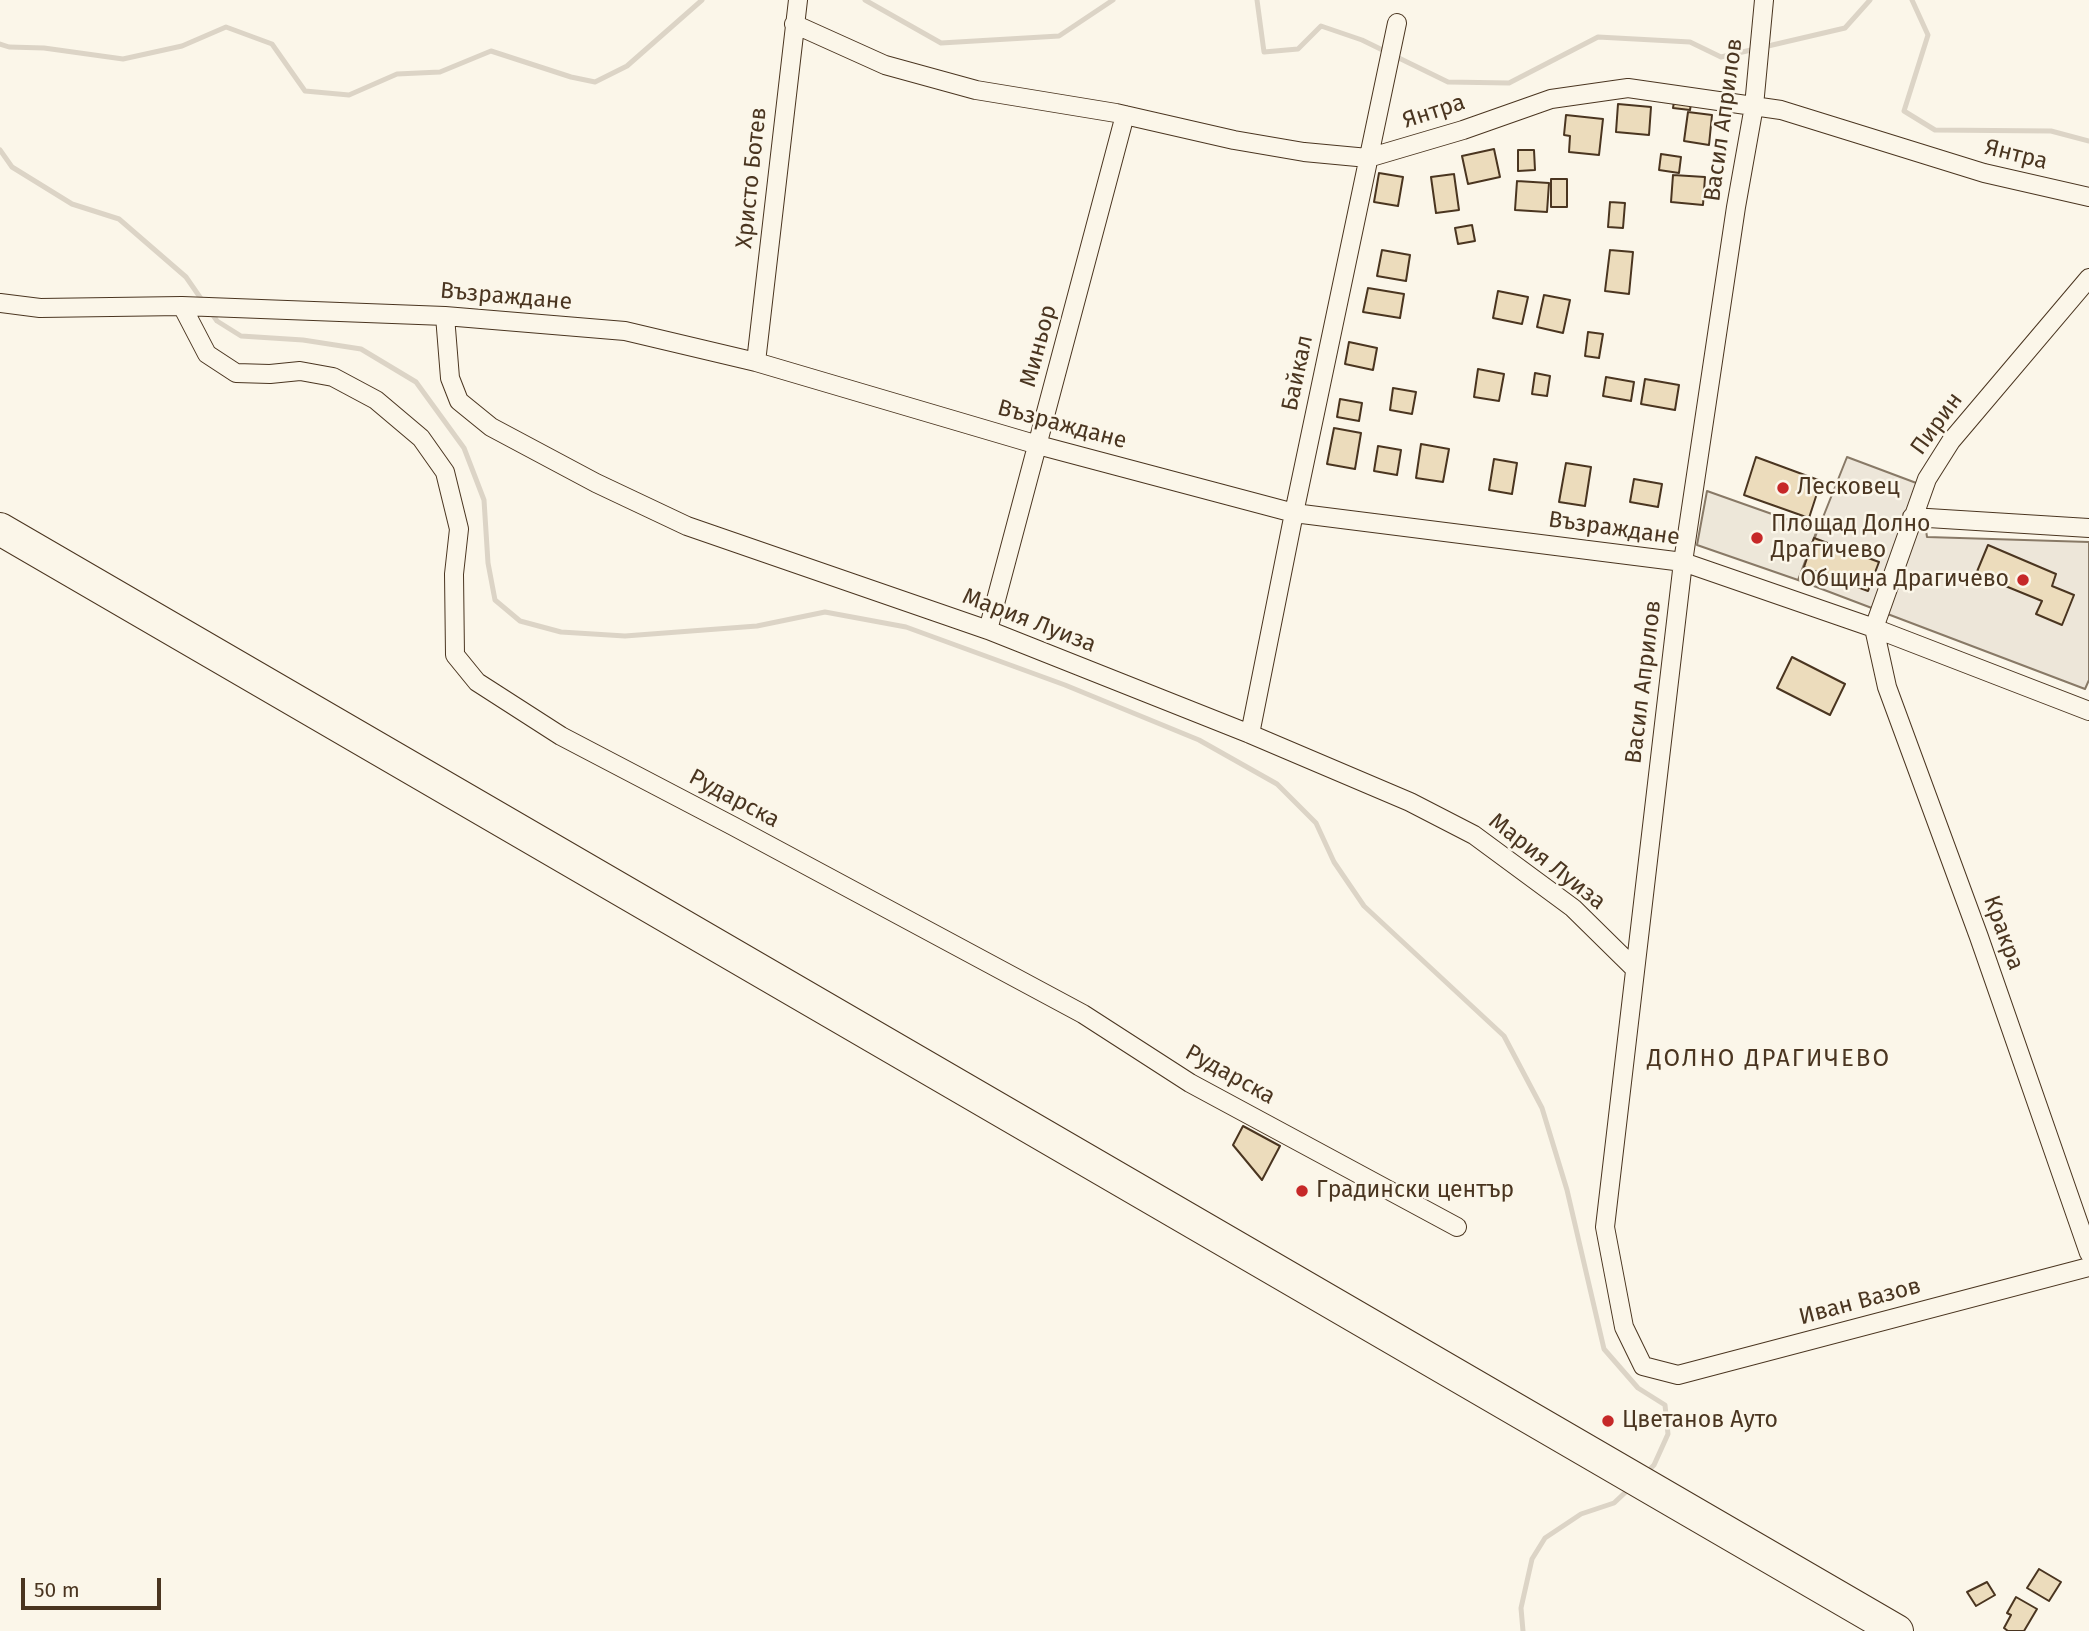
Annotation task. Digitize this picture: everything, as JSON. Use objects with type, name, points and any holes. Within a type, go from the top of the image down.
[{"type":"highway","points":[[0,529],[1897,1631]]},
{"type":"street","name":"Васил Априлов","points":[[1643,1366],[1625,1326],[1605,1227],[1683,562],[1736,206],[1754,106],[1764,0]]},
{"type":"street","name":"Янтра","points":[[796,12],[885,65],[976,90],[1125,115],[1281,148],[1368,159],[1551,99],[1629,88],[1781,110],[1984,173],[2089,197]]},
{"type":"street","name":"Христо Ботев","points":[[756,362],[796,12]]},
{"type":"street","name":"Байкал","points":[[1250,734],[1397,23]]},
{"type":"street","name":"Миньор","points":[[988,630],[1125,115]]},
{"type":"street","name":"Пирин","points":[[1874,628],[1927,480],[1951,441],[2089,278]]},
{"type":"street","name":"Възраждане","points":[[0,303],[40,308],[188,306],[445,316],[625,331],[756,362],[1038,445],[1294,513],[1683,562],[1874,628],[2089,711]]},
{"type":"street","name":"Рударска","points":[[188,306],[208,354],[236,373],[300,371],[333,377],[376,400],[421,438],[445,472],[458,530],[454,574],[454,655],[477,682],[561,736],[1083,1014],[1190,1083],[1457,1227]]},
{"type":"street","name":"Мария Луиза","points":[[445,316],[450,378],[460,401],[491,427],[596,483],[687,526],[988,630],[1250,734],[1410,802],[1474,835],[1573,908],[1634,968]]},
{"type":"street","points":[[1912,517],[2089,528]]},
{"type":"street","name":"Кракра","points":[[1874,628],[1887,687],[1979,937],[2089,1253]]},
{"type":"street","name":"Иван Вазов","points":[[1643,1366],[1678,1375],[2089,1267]]},
{"type":"shaded area","points":[[1847,457],[1919,484],[1927,537],[2089,542],[2089,680],[2085,689],[1798,580]]},
{"type":"shaded area","name":"Площад Долно Драгичево","points":[[1707,491],[1817,530],[1798,580],[1697,545]]},
{"type":"building","points":[[1675,96],[1692,98],[1690,110],[1673,108]]},
{"type":"building","points":[[1618,104],[1651,107],[1649,135],[1616,132]]},
{"type":"building","points":[[1688,112],[1712,115],[1709,145],[1684,141]]},
{"type":"building","points":[[1566,115],[1603,119],[1599,155],[1569,152],[1570,136],[1564,135]]},
{"type":"building","points":[[1494,149],[1500,177],[1468,184],[1462,156]]},
{"type":"building","points":[[1518,150],[1534,150],[1535,170],[1518,171]]},
{"type":"building","points":[[1661,154],[1681,157],[1679,173],[1659,170]]},
{"type":"building","points":[[1379,173],[1403,177],[1398,206],[1374,202]]},
{"type":"building","points":[[1454,174],[1459,210],[1436,213],[1431,177]]},
{"type":"building","points":[[1673,175],[1705,177],[1703,205],[1671,202]]},
{"type":"building","points":[[1551,179],[1567,179],[1567,207],[1551,207]]},
{"type":"building","points":[[1517,181],[1549,183],[1547,212],[1515,210]]},
{"type":"building","points":[[1610,202],[1625,203],[1623,228],[1608,227]]},
{"type":"building","points":[[1472,225],[1475,241],[1458,244],[1455,228]]},
{"type":"building","points":[[1382,250],[1410,255],[1406,281],[1377,276]]},
{"type":"building","points":[[1610,250],[1633,252],[1629,294],[1605,291]]},
{"type":"building","points":[[1368,288],[1404,294],[1400,318],[1363,312]]},
{"type":"building","points":[[1498,291],[1528,297],[1522,324],[1493,318]]},
{"type":"building","points":[[1544,295],[1570,300],[1563,333],[1537,327]]},
{"type":"building","points":[[1588,332],[1603,334],[1599,358],[1585,356]]},
{"type":"building","points":[[1349,342],[1377,348],[1373,370],[1345,364]]},
{"type":"building","points":[[1478,369],[1504,374],[1499,401],[1474,397]]},
{"type":"building","points":[[1535,373],[1550,376],[1547,396],[1532,394]]},
{"type":"building","points":[[1606,377],[1634,382],[1631,401],[1603,396]]},
{"type":"building","points":[[1645,379],[1679,385],[1675,410],[1641,404]]},
{"type":"building","points":[[1393,388],[1416,392],[1412,414],[1390,410]]},
{"type":"building","points":[[1340,399],[1362,403],[1359,421],[1337,417]]},
{"type":"building","points":[[1334,428],[1361,433],[1355,469],[1327,464]]},
{"type":"building","points":[[1421,444],[1449,449],[1443,482],[1416,478]]},
{"type":"building","points":[[1378,446],[1401,450],[1397,475],[1374,471]]},
{"type":"building","name":"Лесковец","points":[[1756,457],[1821,481],[1809,518],[1744,495]]},
{"type":"building","points":[[1494,459],[1517,463],[1512,494],[1489,490]]},
{"type":"building","points":[[1566,463],[1591,467],[1585,506],[1559,502]]},
{"type":"building","points":[[1634,479],[1662,484],[1658,507],[1630,502]]},
{"type":"building","points":[[1814,538],[1879,562],[1868,591],[1804,567]]},
{"type":"building","name":"Община Драгичево","points":[[1988,545],[2056,574],[2052,586],[2074,595],[2062,625],[2036,614],[2042,601],[1976,574]]},
{"type":"building","points":[[1792,657],[1845,684],[1830,715],[1777,688]]},
{"type":"building","points":[[1243,1126],[1280,1146],[1262,1180],[1233,1145]]},
{"type":"building","points":[[2039,1569],[2061,1582],[2049,1601],[2027,1588]]},
{"type":"building","points":[[1987,1582],[1995,1595],[1976,1606],[1967,1592]]},
{"type":"building","points":[[2016,1597],[2037,1609],[2024,1631],[2008,1631],[2004,1628],[2011,1615],[2007,1613]]},
{"type":"waterway","points":[[0,44],[123,59],[182,46],[226,27],[272,44],[305,91],[349,95],[397,74],[440,72],[491,51],[595,82],[627,66],[702,0]]},
{"type":"waterway","points":[[865,0],[941,43],[1059,36],[1113,0]]},
{"type":"waterway","points":[[1257,0],[1264,52],[1298,49],[1321,26],[1362,40],[1448,82],[1509,83],[1598,37],[1690,42],[1721,57],[1845,28],[1870,0]]},
{"type":"waterway","points":[[1912,0],[1928,35],[1904,111],[1935,130],[2051,131],[2089,141]]},
{"type":"waterway","points":[[0,150],[12,167],[72,204],[119,219],[186,277],[204,303]]},
{"type":"waterway","points":[[210,311],[217,321],[241,336],[303,340],[361,349],[416,382],[464,448],[484,500],[488,563],[495,600],[520,621],[561,632],[625,636],[757,626],[825,612],[906,627],[1065,685],[1199,740],[1277,784],[1316,823],[1334,862],[1364,906],[1504,1036],[1542,1108],[1567,1190],[1604,1349],[1638,1388],[1665,1405],[1668,1434],[1654,1465],[1646,1473]]},
{"type":"waterway","points":[[1523,1631],[1521,1608],[1532,1559],[1545,1538],[1581,1514],[1614,1503],[1631,1487]]},
{"type":"place","name":"Лесковец","points":[[1783,488]]},
{"type":"place","name":"Площад Долно Драгичево","points":[[1757,538]]},
{"type":"place","name":"Община Драгичево","points":[[2023,580]]},
{"type":"place","name":"Градински център","points":[[1302,1191]]},
{"type":"place","name":"Цветанов Ауто","points":[[1608,1421]]},
{"type":"district","name":"ДОЛНО ДРАГИЧЕВО","points":[[1769,1059]]}]
